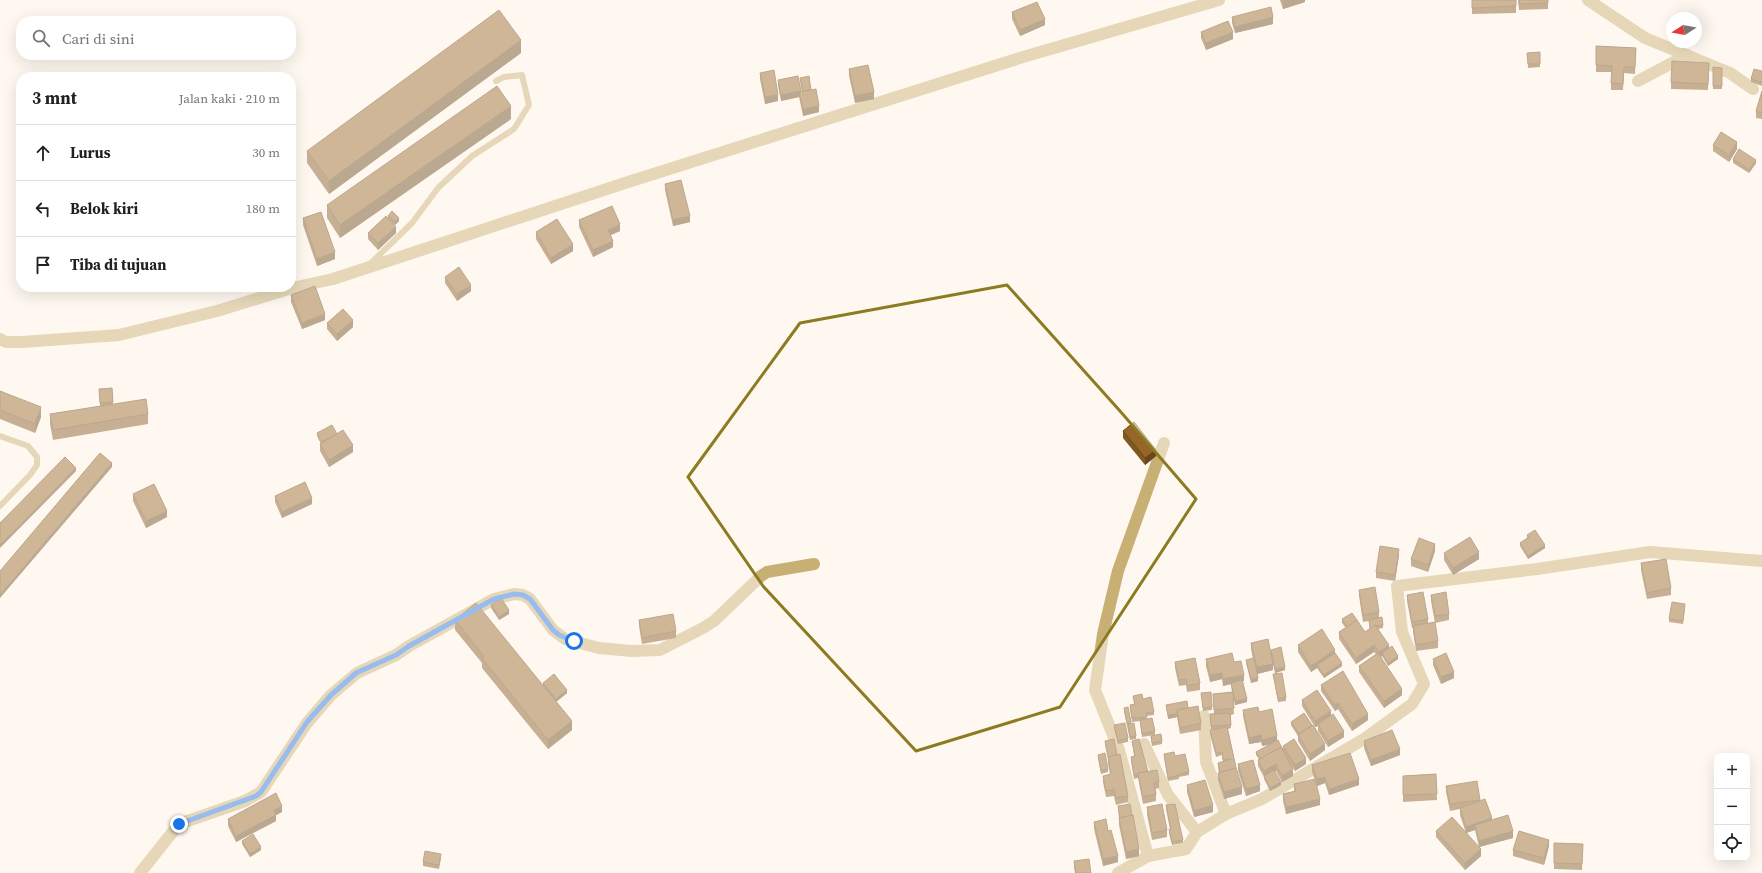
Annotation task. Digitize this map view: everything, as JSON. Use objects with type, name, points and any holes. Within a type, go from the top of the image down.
[{"type":"street","points":[[296,287],[333,280],[625,183],[1023,57],[1219,0]]},
{"type":"street","points":[[1588,0],[1645,38],[1730,73],[1753,89]]},
{"type":"street","points":[[1638,81],[1687,55]]},
{"type":"street","points":[[0,339],[6,342],[22,342],[119,335],[217,311],[279,292]]},
{"type":"street","points":[[1148,856],[1119,750],[1095,690],[1103,634],[1118,571],[1164,443]]},
{"type":"street","points":[[1118,873],[1148,856],[1186,848],[1197,832],[1226,814],[1262,799],[1317,767],[1364,739],[1412,704],[1424,684],[1402,632],[1396,586],[1537,569],[1650,552],[1762,561]]},
{"type":"street","points":[[140,873],[179,824],[245,801],[261,792],[307,722],[331,695],[356,673],[396,655],[409,646],[494,599],[514,594],[523,595],[530,599],[553,630],[565,639],[599,648],[632,651],[660,650],[714,621],[767,572],[814,564]]},
{"type":"street","points":[[1204,716],[1206,762],[1226,814]]},
{"type":"street","points":[[1144,744],[1168,795],[1197,832]]},
{"type":"lane","points":[[364,270],[412,223],[438,188],[472,156],[514,129],[529,105],[522,75],[504,76],[496,80]]},
{"type":"lane","points":[[0,436],[28,446],[37,457],[37,465],[30,475],[0,506]]},
{"type":"highlighted area","points":[[1007,285],[1120,411],[1196,499],[1060,707],[916,751],[763,586],[688,477],[800,323]]},
{"type":"building","points":[[1472,0],[1516,0],[1516,6],[1472,8]]},
{"type":"building","points":[[1519,0],[1548,0],[1548,3],[1519,4]]},
{"type":"building","points":[[1037,2],[1045,19],[1020,30],[1012,12]]},
{"type":"building","points":[[1271,7],[1273,17],[1235,27],[1232,17]]},
{"type":"building","points":[[499,10],[521,40],[329,181],[307,151]]},
{"type":"building","points":[[1228,21],[1233,32],[1206,43],[1201,32]]},
{"type":"building","points":[[1596,46],[1636,48],[1635,67],[1624,67],[1623,84],[1611,83],[1612,66],[1596,65]]},
{"type":"building","points":[[1540,52],[1540,64],[1528,64],[1527,53]]},
{"type":"building","points":[[1672,61],[1709,63],[1708,84],[1671,82]]},
{"type":"building","points":[[868,65],[874,92],[855,96],[849,69]]},
{"type":"building","points":[[1713,67],[1722,68],[1722,86],[1713,86]]},
{"type":"building","points":[[1754,69],[1762,71],[1762,82],[1751,79]]},
{"type":"building","points":[[774,70],[778,95],[765,97],[760,73]]},
{"type":"building","points":[[798,76],[801,91],[781,95],[778,80]]},
{"type":"building","points":[[809,76],[811,90],[803,91],[800,78]]},
{"type":"building","points":[[497,86],[511,106],[340,225],[327,205]]},
{"type":"building","points":[[816,89],[819,106],[803,109],[799,92]]},
{"type":"building","points":[[1762,91],[1762,113],[1756,111]]},
{"type":"building","points":[[1721,132],[1737,142],[1729,155],[1713,145]]},
{"type":"building","points":[[1739,149],[1756,160],[1749,170],[1733,159]]},
{"type":"building","points":[[681,180],[690,216],[673,220],[665,184]]},
{"type":"building","points":[[612,206],[620,224],[608,230],[613,241],[593,250],[579,220]]},
{"type":"building","points":[[392,211],[399,218],[395,222],[388,216]]},
{"type":"building","points":[[321,212],[335,252],[317,259],[303,218]]},
{"type":"building","points":[[386,216],[396,227],[378,243],[368,233]]},
{"type":"building","points":[[557,219],[573,244],[551,258],[536,232]]},
{"type":"building","points":[[459,267],[471,285],[457,294],[445,277]]},
{"type":"building","points":[[315,286],[325,314],[302,323],[291,295]]},
{"type":"building","points":[[343,309],[353,320],[337,334],[327,323]]},
{"type":"building","points":[[112,388],[113,402],[100,403],[99,389]]},
{"type":"building","points":[[0,391],[41,407],[35,424],[0,410]]},
{"type":"building","points":[[146,399],[148,414],[53,430],[50,414]]},
{"type":"building","points":[[1134,422],[1156,450],[1145,458],[1123,431]]},
{"type":"building","points":[[332,425],[337,434],[321,442],[317,433]]},
{"type":"building","points":[[343,430],[353,445],[329,460],[320,444]]},
{"type":"building","points":[[100,453],[112,463],[0,595],[0,571]]},
{"type":"building","points":[[65,457],[76,468],[0,545],[0,523]]},
{"type":"building","points":[[305,482],[312,498],[282,512],[275,496]]},
{"type":"building","points":[[154,484],[167,511],[146,521],[133,494]]},
{"type":"building","points":[[1535,530],[1545,545],[1528,556],[1520,543],[1529,537],[1527,535]]},
{"type":"building","points":[[1470,537],[1479,552],[1453,568],[1444,553]]},
{"type":"building","points":[[1419,538],[1435,544],[1428,565],[1411,559]]},
{"type":"building","points":[[1380,546],[1399,549],[1395,575],[1376,572]]},
{"type":"building","points":[[1666,559],[1671,588],[1647,593],[1641,563]]},
{"type":"building","points":[[1375,587],[1379,612],[1363,615],[1359,590]]},
{"type":"building","points":[[1423,592],[1428,619],[1412,622],[1407,595]]},
{"type":"building","points":[[1446,592],[1449,614],[1435,616],[1431,595]]},
{"type":"building","points":[[501,598],[509,610],[499,617],[491,605]]},
{"type":"building","points":[[1672,602],[1685,604],[1683,621],[1669,619]]},
{"type":"building","points":[[476,603],[572,721],[548,740],[482,658],[484,656],[455,620]]},
{"type":"building","points":[[1352,613],[1357,620],[1347,627],[1342,619]]},
{"type":"building","points":[[673,614],[676,631],[642,638],[639,620]]},
{"type":"building","points":[[1382,617],[1383,625],[1375,625],[1370,628],[1369,620]]},
{"type":"building","points":[[1357,620],[1365,632],[1375,625],[1389,645],[1379,652],[1374,645],[1356,658],[1339,632]]},
{"type":"building","points":[[1435,622],[1438,641],[1416,645],[1413,626]]},
{"type":"building","points":[[1322,629],[1335,650],[1311,666],[1298,645]]},
{"type":"building","points":[[1268,639],[1273,664],[1257,667],[1251,643]]},
{"type":"building","points":[[1392,646],[1398,656],[1388,663],[1382,653]]},
{"type":"building","points":[[1281,647],[1285,667],[1275,669],[1271,650]]},
{"type":"building","points":[[1232,653],[1234,662],[1241,661],[1244,675],[1223,679],[1222,673],[1210,675],[1206,659]]},
{"type":"building","points":[[1335,653],[1342,663],[1324,675],[1317,665]]},
{"type":"building","points":[[1378,653],[1402,689],[1384,701],[1359,666]]},
{"type":"building","points":[[1446,653],[1454,672],[1441,677],[1433,659]]},
{"type":"building","points":[[1195,658],[1200,683],[1187,686],[1186,679],[1179,680],[1175,662]]},
{"type":"building","points":[[1254,658],[1258,678],[1251,679],[1246,660]]},
{"type":"building","points":[[1343,671],[1368,714],[1352,724],[1338,703],[1335,705],[1321,685]]},
{"type":"building","points":[[1282,673],[1286,697],[1278,699],[1273,674]]},
{"type":"building","points":[[554,674],[567,690],[556,699],[543,683]]},
{"type":"building","points":[[1242,680],[1247,699],[1235,701],[1231,683]]},
{"type":"building","points":[[1317,690],[1331,711],[1315,721],[1302,700]]},
{"type":"building","points":[[1211,692],[1212,707],[1203,708],[1201,693]]},
{"type":"building","points":[[1233,692],[1234,708],[1214,710],[1213,694]]},
{"type":"building","points":[[1142,694],[1143,699],[1151,697],[1154,712],[1146,713],[1147,717],[1132,718],[1130,705],[1135,704],[1133,696]]},
{"type":"building","points":[[1187,701],[1188,708],[1177,710],[1177,714],[1168,715],[1166,705]]},
{"type":"building","points":[[1198,706],[1201,723],[1180,728],[1177,710]]},
{"type":"building","points":[[1128,707],[1131,722],[1127,723],[1124,708]]},
{"type":"building","points":[[1258,707],[1259,712],[1272,709],[1277,736],[1262,740],[1261,735],[1249,738],[1243,710]]},
{"type":"building","points":[[1230,713],[1231,725],[1211,726],[1210,714]]},
{"type":"building","points":[[1304,713],[1312,725],[1299,734],[1291,722]]},
{"type":"building","points":[[1333,714],[1344,731],[1328,741],[1318,724]]},
{"type":"building","points":[[1152,718],[1155,731],[1142,734],[1140,720]]},
{"type":"building","points":[[1125,723],[1128,738],[1118,741],[1114,725]]},
{"type":"building","points":[[1134,723],[1136,736],[1130,737],[1128,724]]},
{"type":"building","points":[[1313,725],[1325,744],[1310,754],[1298,735]]},
{"type":"building","points":[[1227,727],[1236,768],[1220,772],[1218,763],[1231,759],[1223,760],[1222,752],[1216,753],[1210,730]]},
{"type":"building","points":[[1392,730],[1400,749],[1371,760],[1364,741]]},
{"type":"building","points":[[1161,734],[1162,741],[1152,743],[1151,736]]},
{"type":"building","points":[[1114,739],[1117,755],[1108,757],[1105,741]]},
{"type":"building","points":[[1139,739],[1148,772],[1134,775],[1131,757],[1135,756],[1132,741]]},
{"type":"building","points":[[1294,739],[1306,758],[1295,765],[1283,746]]},
{"type":"building","points":[[1278,740],[1283,750],[1281,747],[1260,759],[1256,752]]},
{"type":"building","points":[[1281,747],[1293,769],[1282,776],[1276,764],[1264,771],[1258,760]]},
{"type":"building","points":[[1174,752],[1175,756],[1185,754],[1189,772],[1168,778],[1164,754]]},
{"type":"building","points":[[1105,753],[1108,769],[1101,771],[1098,755]]},
{"type":"building","points":[[1350,753],[1359,779],[1329,789],[1325,777],[1317,779],[1312,765]]},
{"type":"building","points":[[1120,754],[1128,796],[1116,798],[1114,789],[1106,791],[1103,776],[1111,774],[1108,757]]},
{"type":"building","points":[[1253,760],[1260,785],[1246,789],[1238,764]]},
{"type":"building","points":[[1236,768],[1242,787],[1224,792],[1218,773]]},
{"type":"building","points":[[1157,770],[1159,782],[1154,783],[1156,794],[1143,797],[1138,773]]},
{"type":"building","points":[[1274,770],[1281,782],[1270,788],[1264,776]]},
{"type":"building","points":[[1436,774],[1437,794],[1403,795],[1403,776]]},
{"type":"building","points":[[1315,779],[1320,799],[1286,807],[1283,794],[1296,791],[1294,784]]},
{"type":"building","points":[[1205,780],[1213,805],[1194,811],[1187,785]]},
{"type":"building","points":[[1477,781],[1480,800],[1450,804],[1446,786]]},
{"type":"building","points":[[276,793],[282,806],[274,810],[276,815],[236,836],[228,819]]},
{"type":"building","points":[[1485,799],[1492,818],[1466,827],[1460,808]]},
{"type":"building","points":[[1130,804],[1132,816],[1120,818],[1118,806]]},
{"type":"building","points":[[1162,804],[1167,830],[1152,833],[1147,807]]},
{"type":"building","points":[[1175,804],[1183,840],[1172,842],[1166,805]]},
{"type":"building","points":[[1133,815],[1139,849],[1126,852],[1119,818]]},
{"type":"building","points":[[1508,815],[1513,831],[1479,841],[1475,825]]},
{"type":"building","points":[[1452,817],[1481,849],[1465,863],[1436,831]]},
{"type":"building","points":[[1106,819],[1108,831],[1111,830],[1118,856],[1103,859],[1094,822]]},
{"type":"building","points":[[1519,831],[1549,840],[1544,858],[1513,850]]},
{"type":"building","points":[[253,834],[261,847],[250,854],[242,841]]},
{"type":"building","points":[[1554,843],[1583,844],[1582,864],[1554,863]]},
{"type":"building","points":[[425,851],[441,854],[439,865],[423,862]]},
{"type":"building","points":[[1089,859],[1091,873],[1076,873],[1074,861]]},
{"type":"route","points":[[179,824],[256,796],[261,792],[307,722],[331,695],[356,673],[396,655],[409,646],[494,599],[506,595],[523,595],[530,599],[553,630],[565,639],[574,641]]}]
